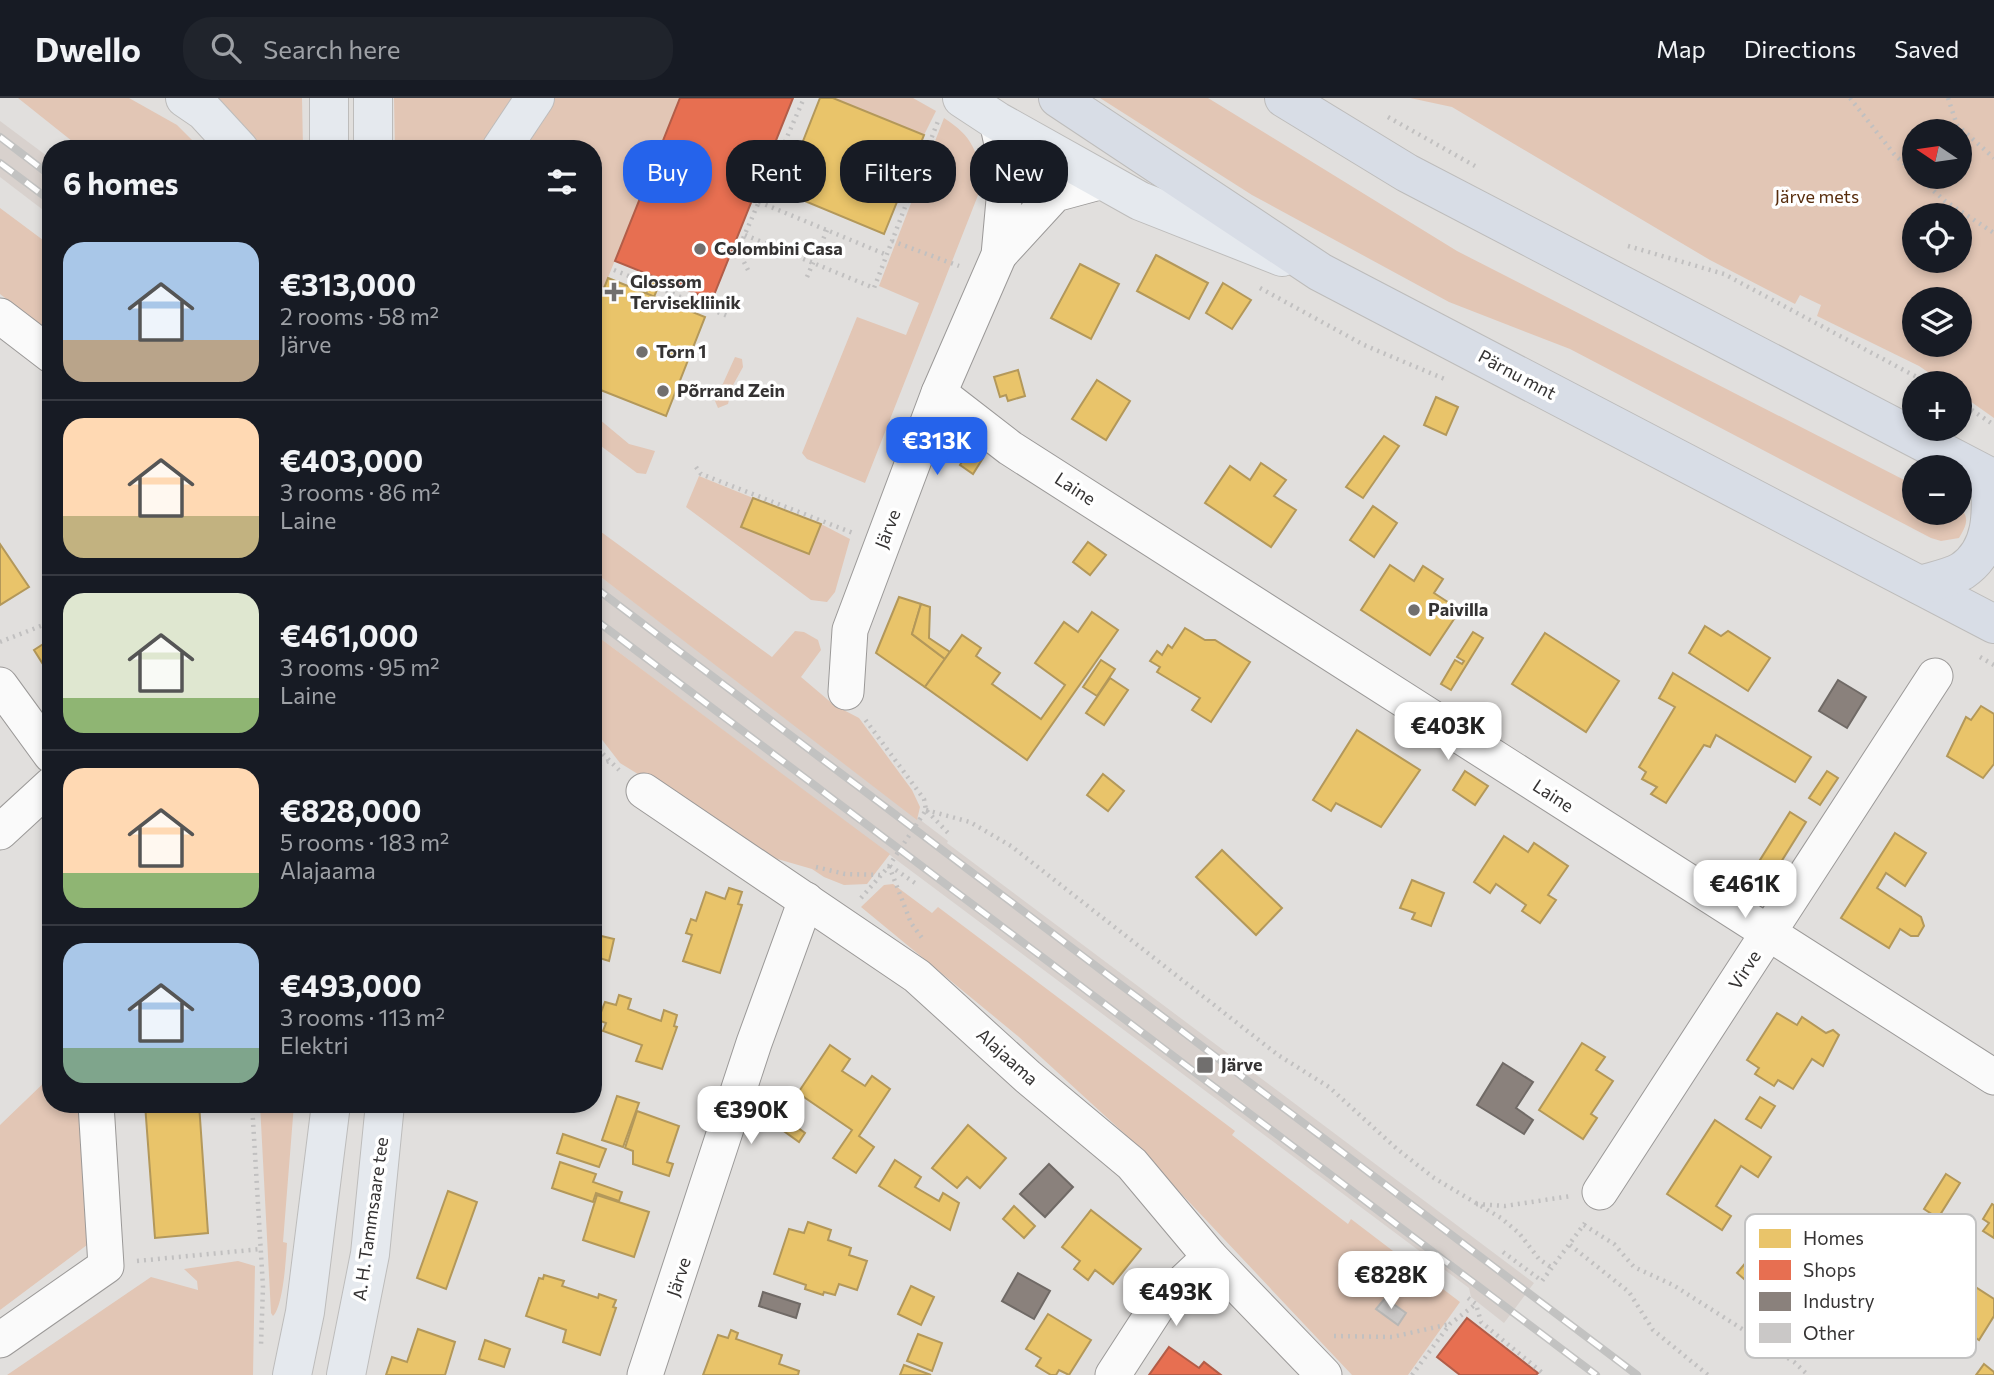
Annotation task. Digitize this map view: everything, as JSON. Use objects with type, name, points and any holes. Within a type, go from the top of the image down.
[{"type":"highway","name":"Pärnu mnt","points":[[1058,98],[1320,272],[1920,585],[1987,640]]},
{"type":"highway","points":[[1284,98],[1407,173],[1992,478],[1993,517],[1985,546],[1962,571],[1920,585]]},
{"type":"main road","points":[[184,98],[204,111],[231,140]]},
{"type":"main road","points":[[328,98],[329,140]]},
{"type":"main road","points":[[373,98],[373,140]]},
{"type":"main road","points":[[507,140],[536,98]]},
{"type":"main road","points":[[952,106],[998,121],[1140,201],[1320,272]]},
{"type":"main road","points":[[292,1375],[305,1312],[330,1113]]},
{"type":"main road","name":"A. H. Tammsaare tee","points":[[346,1375],[370,1254],[384,1113]]},
{"type":"street","name":"Järve","points":[[846,692],[850,630],[939,393],[999,255],[1007,167],[998,121]]},
{"type":"street","name":"Järve","points":[[999,255],[1055,194],[1103,181]]},
{"type":"street","points":[[0,316],[42,348]]},
{"type":"street","name":"Laine","points":[[939,393],[1010,447],[1994,1077]]},
{"type":"street","name":"Virve","points":[[1600,1192],[1934,676]]},
{"type":"street","points":[[0,685],[42,743]]},
{"type":"street","name":"Alajaama","points":[[644,791],[917,976],[1028,1077],[1132,1164],[1210,1257],[1324,1375]]},
{"type":"street","points":[[0,832],[42,793]]},
{"type":"street","name":"Järve","points":[[645,1375],[754,1043],[806,900]]},
{"type":"street","points":[[0,1340],[106,1266],[97,1113]]},
{"type":"street","points":[[1112,1375],[1157,1307],[1210,1257]]},
{"type":"path","points":[[786,140],[804,98]]},
{"type":"path","points":[[1850,98],[1902,162]]},
{"type":"path","points":[[1948,98],[1957,125],[1994,158]]},
{"type":"path","points":[[745,236],[874,288],[952,106]]},
{"type":"path","points":[[1387,117],[1483,171]]},
{"type":"path","points":[[1932,189],[1994,233]]},
{"type":"path","points":[[748,270],[738,250],[759,203]]},
{"type":"path","points":[[761,203],[887,255]]},
{"type":"path","points":[[807,277],[827,230]]},
{"type":"path","points":[[892,242],[959,266]]},
{"type":"path","points":[[1616,242],[1724,274],[1906,371]]},
{"type":"path","points":[[614,270],[730,317]]},
{"type":"path","points":[[1972,409],[1994,425]]},
{"type":"path","points":[[696,467],[701,474],[856,534]]},
{"type":"path","points":[[0,642],[42,626]]},
{"type":"path","points":[[1987,640],[1994,665]]},
{"type":"path","points":[[846,692],[924,799],[926,810],[951,836]]},
{"type":"path","points":[[602,763],[609,761]]},
{"type":"path","points":[[840,923],[889,866],[926,810]]},
{"type":"path","points":[[926,810],[970,822],[1011,846],[1278,1055],[1329,1087],[1397,1149],[1449,1190],[1501,1218],[1519,1233],[1539,1259],[1552,1268]]},
{"type":"path","points":[[889,866],[915,883]]},
{"type":"path","points":[[889,866],[911,923],[926,944]]},
{"type":"path","points":[[253,1113],[261,1249],[261,1351]]},
{"type":"path","points":[[1473,1204],[1505,1206],[1600,1192]]},
{"type":"path","points":[[1503,1252],[1542,1282],[1584,1225],[1600,1192]]},
{"type":"path","points":[[1584,1225],[1614,1244],[1634,1267],[1673,1285],[1745,1331]]},
{"type":"path","points":[[1570,1245],[1629,1292],[1653,1330],[1708,1375]]},
{"type":"path","points":[[106,1266],[261,1249]]},
{"type":"path","points":[[1468,1298],[1476,1304],[1481,1322],[1545,1375]]},
{"type":"path","points":[[1412,1375],[1450,1324],[1476,1304]]},
{"type":"path","points":[[1282,1329],[1379,1339],[1450,1324]]},
{"type":"path","points":[[1788,1358],[1808,1375]]},
{"type":"shaded area","points":[[0,121],[42,152],[42,209],[0,177]]},
{"type":"shaded area","points":[[602,578],[948,841],[947,843],[1534,1283],[1504,1323],[1471,1297],[1469,1288],[602,640]]},
{"type":"green space","points":[[18,98],[129,98],[177,125],[192,140],[71,140]]},
{"type":"green space","points":[[210,98],[302,98],[303,140],[247,140]]},
{"type":"green space","points":[[394,98],[515,98],[489,140],[395,140]]},
{"type":"green space","points":[[554,98],[680,98],[663,140],[623,140],[623,203],[638,203],[602,293],[602,140],[523,140]]},
{"type":"green space","points":[[833,98],[913,98],[936,111],[924,135]]},
{"type":"green space","points":[[1100,98],[1208,98],[1457,251],[1902,479],[1902,523],[1570,349],[1449,302],[1252,195]]},
{"type":"green space","name":"Järve mets","points":[[1410,98],[1994,98],[1994,418],[1972,402],[1972,371],[1926,371],[1817,316],[1821,305],[1800,295],[1795,304],[1710,260],[1452,107]]},
{"type":"green space","points":[[944,118],[968,139],[970,203],[975,203],[865,483],[807,459],[802,453],[857,317],[906,335],[919,303],[879,286],[911,203],[956,203],[956,140],[935,140]]},
{"type":"green space","points":[[0,208],[42,239],[42,327],[0,294]]},
{"type":"green space","points":[[735,357],[742,359],[743,367],[732,387],[728,404],[718,408],[715,401]]},
{"type":"green space","points":[[602,422],[629,444],[655,451],[646,474],[637,473],[602,447]]},
{"type":"green space","points":[[699,476],[753,498],[742,527],[809,554],[821,524],[850,539],[835,592],[827,602],[811,600],[686,507]]},
{"type":"green space","points":[[1906,525],[1965,525],[1959,538],[1941,541]]},
{"type":"green space","points":[[602,533],[772,657],[795,631],[804,632],[818,640],[821,650],[801,677],[834,705],[859,718],[912,790],[920,807],[917,820],[602,578]]},
{"type":"green space","points":[[602,640],[890,854],[867,884],[844,885],[812,869],[774,858],[620,763],[602,740]]},
{"type":"green space","points":[[893,884],[932,913],[938,907],[1235,1131],[1232,1135],[1348,1224],[1351,1219],[1460,1302],[1408,1375],[1352,1375],[1127,1136],[1019,1037],[861,907],[884,885]]},
{"type":"green space","points":[[42,1085],[42,1113],[80,1113],[95,1239],[0,1310],[0,1125]]},
{"type":"green space","points":[[260,1113],[293,1113],[283,1242],[287,1243],[285,1271],[279,1303],[273,1316]]},
{"type":"green space","points":[[238,1261],[255,1266],[253,1375],[7,1375],[151,1277],[198,1290],[197,1281],[184,1269]]},
{"type":"building: Homes","points":[[820,98],[833,98],[924,135],[922,140],[840,140],[840,203],[897,203],[884,234],[809,203],[826,203],[826,140],[803,140]]},
{"type":"building: Homes","points":[[1156,255],[1208,283],[1189,319],[1137,291]]},
{"type":"building: Homes","points":[[1080,264],[1119,284],[1091,339],[1051,318]]},
{"type":"building: Homes","points":[[653,276],[661,280],[654,297],[646,294]]},
{"type":"building: Homes","name":"Torn 1","points":[[608,278],[705,317],[666,416],[602,391],[602,293]]},
{"type":"building: Homes","points":[[1223,283],[1251,300],[1232,329],[1206,313]]},
{"type":"building: Homes","points":[[1018,370],[1025,396],[1008,401],[1006,395],[1000,397],[994,377]]},
{"type":"building: Homes","points":[[1097,380],[1130,401],[1106,440],[1072,419]]},
{"type":"building: Homes","points":[[1436,397],[1458,407],[1446,435],[1424,425]]},
{"type":"building: Homes","points":[[1384,436],[1399,446],[1363,498],[1346,487]]},
{"type":"building: Homes","points":[[970,449],[983,458],[973,474],[960,465]]},
{"type":"building: Homes","points":[[1261,463],[1286,480],[1274,496],[1296,510],[1271,547],[1205,503],[1230,466],[1250,480]]},
{"type":"building: Homes","points":[[753,498],[821,524],[809,554],[741,527]]},
{"type":"building: Homes","points":[[1373,506],[1397,523],[1374,557],[1350,540]]},
{"type":"building: Homes","points":[[1088,542],[1106,555],[1090,575],[1073,562]]},
{"type":"building: Homes","points":[[0,544],[29,587],[0,605]]},
{"type":"building: Homes","points":[[1390,565],[1414,581],[1423,566],[1443,579],[1434,593],[1460,610],[1430,655],[1361,610]]},
{"type":"building: Homes","points":[[899,597],[921,604],[912,634],[945,659],[925,687],[876,653]]},
{"type":"building: Homes","points":[[921,604],[930,607],[929,638],[950,652],[945,659],[912,634]]},
{"type":"building: Homes","points":[[1092,612],[1118,630],[1027,760],[925,687],[962,635],[981,648],[976,656],[1000,673],[992,684],[1041,719],[1065,685],[1035,663],[1064,622],[1078,632]]},
{"type":"building: Homes","points":[[1705,626],[1721,636],[1728,631],[1770,658],[1748,691],[1689,653]]},
{"type":"building: Homes","points":[[1185,628],[1205,640],[1215,640],[1250,662],[1211,722],[1192,710],[1200,698],[1157,672],[1160,667],[1150,661],[1157,651],[1162,655],[1168,645],[1172,648]]},
{"type":"building: Homes","points":[[1473,632],[1483,638],[1451,690],[1441,684],[1455,660],[1462,664],[1464,661],[1457,657]]},
{"type":"building: Homes","points":[[1545,633],[1619,681],[1586,732],[1512,684]]},
{"type":"building: Homes","points":[[42,645],[42,663],[34,650]]},
{"type":"building: Homes","points":[[1101,660],[1115,669],[1097,696],[1083,687]]},
{"type":"building: Homes","points":[[1673,673],[1811,757],[1795,782],[1716,735],[1710,747],[1704,745],[1666,803],[1651,794],[1657,787],[1642,779],[1646,772],[1639,767],[1675,707],[1659,698]]},
{"type":"building: Homes","points":[[1110,678],[1128,690],[1104,725],[1086,713]]},
{"type":"building: Homes","points":[[1981,706],[1994,714],[1994,764],[1983,778],[1947,756],[1966,717],[1971,720]]},
{"type":"building: Homes","points":[[1357,730],[1420,770],[1381,827],[1336,803],[1331,811],[1313,800]]},
{"type":"building: Homes","points":[[1465,771],[1488,786],[1475,805],[1453,790]]},
{"type":"building: Homes","points":[[1827,771],[1838,778],[1820,805],[1809,798]]},
{"type":"building: Homes","points":[[1103,774],[1124,791],[1108,811],[1087,795]]},
{"type":"building: Homes","points":[[1790,812],[1806,822],[1771,878],[1755,868]]},
{"type":"building: Homes","points":[[1895,833],[1926,853],[1905,886],[1886,873],[1877,888],[1921,917],[1924,926],[1918,936],[1911,936],[1900,929],[1889,948],[1841,918]]},
{"type":"building: Homes","points":[[1504,836],[1528,852],[1534,843],[1568,866],[1548,895],[1556,900],[1540,923],[1522,911],[1526,905],[1496,884],[1490,893],[1474,882]]},
{"type":"building: Homes","points":[[1222,850],[1282,908],[1256,935],[1196,877]]},
{"type":"building: Homes","points":[[1412,880],[1444,893],[1431,926],[1412,919],[1415,913],[1400,908]]},
{"type":"building: Homes","points":[[729,888],[742,892],[738,904],[742,905],[720,973],[683,961],[692,935],[686,933],[691,919],[696,921],[706,892],[725,899]]},
{"type":"building: Homes","points":[[602,936],[614,939],[609,961],[602,959]]},
{"type":"building: Homes","points":[[619,995],[631,999],[628,1009],[661,1021],[664,1010],[677,1015],[674,1026],[677,1027],[662,1069],[636,1061],[642,1045],[603,1031],[606,1023],[602,1022],[602,1010],[605,1002],[616,1005]]},
{"type":"building: Homes","points":[[1777,1013],[1797,1025],[1802,1017],[1826,1033],[1833,1030],[1839,1035],[1823,1066],[1812,1059],[1793,1089],[1778,1080],[1774,1086],[1755,1074],[1759,1068],[1747,1060]]},
{"type":"building: Homes","points":[[1582,1043],[1605,1057],[1596,1070],[1613,1081],[1591,1114],[1597,1118],[1583,1139],[1539,1110]]},
{"type":"building: Homes","points":[[830,1045],[850,1059],[842,1071],[865,1086],[872,1076],[890,1089],[859,1136],[874,1147],[856,1173],[833,1158],[852,1130],[798,1093]]},
{"type":"building: Homes","points":[[617,1096],[639,1103],[623,1147],[602,1140]]},
{"type":"building: Homes","points":[[1760,1097],[1775,1106],[1761,1128],[1746,1119]]},
{"type":"building: Homes","points":[[773,1109],[805,1133],[799,1142],[767,1119]]},
{"type":"building: Homes","points":[[637,1111],[679,1126],[667,1162],[673,1164],[669,1176],[633,1164],[633,1151],[625,1148]]},
{"type":"building: Homes","points":[[146,1113],[200,1113],[208,1233],[155,1238]]},
{"type":"building: Homes","points":[[1715,1120],[1771,1157],[1758,1177],[1741,1166],[1716,1206],[1731,1216],[1722,1230],[1667,1194]]},
{"type":"building: Homes","points":[[968,1125],[1006,1158],[980,1188],[967,1177],[957,1188],[932,1168]]},
{"type":"building: Homes","points":[[563,1134],[606,1149],[599,1167],[557,1153]]},
{"type":"building: Homes","points":[[895,1160],[921,1177],[915,1187],[939,1201],[943,1193],[959,1203],[950,1230],[879,1186]]},
{"type":"building: Homes","points":[[560,1162],[596,1174],[593,1182],[622,1192],[619,1201],[596,1193],[593,1202],[552,1188]]},
{"type":"building: Homes","points":[[1946,1174],[1960,1183],[1941,1214],[1932,1214],[1924,1209]]},
{"type":"building: Homes","points":[[448,1191],[477,1202],[446,1289],[417,1278]]},
{"type":"building: Homes","points":[[597,1195],[649,1212],[634,1257],[583,1240]]},
{"type":"building: Homes","points":[[1992,1204],[1994,1238],[1983,1231],[1989,1223],[1983,1219]]},
{"type":"building: Homes","points":[[1014,1206],[1035,1226],[1024,1238],[1003,1219]]},
{"type":"building: Homes","points":[[1091,1210],[1141,1249],[1113,1284],[1095,1270],[1088,1280],[1074,1269],[1080,1261],[1062,1247]]},
{"type":"building: Homes","points":[[808,1222],[831,1230],[828,1240],[851,1248],[849,1255],[867,1261],[857,1290],[839,1284],[835,1295],[824,1292],[823,1295],[805,1289],[806,1285],[774,1274],[789,1229],[804,1233]]},
{"type":"building: Homes","points":[[1745,1264],[1745,1280],[1737,1273]]},
{"type":"building: Homes","points":[[544,1275],[564,1281],[562,1286],[598,1298],[599,1294],[616,1300],[613,1307],[616,1308],[600,1355],[563,1342],[566,1330],[526,1316],[539,1278],[543,1279]]},
{"type":"building: Homes","points":[[911,1286],[934,1297],[921,1325],[898,1314]]},
{"type":"building: Homes","points":[[1976,1287],[1994,1299],[1994,1316],[1979,1340],[1976,1338]]},
{"type":"building: Homes","points":[[1048,1314],[1091,1340],[1069,1375],[1059,1370],[1056,1375],[1051,1375],[1036,1366],[1041,1358],[1026,1349]]},
{"type":"building: Homes","points":[[418,1329],[455,1342],[445,1375],[386,1375],[392,1357],[407,1362]]},
{"type":"building: Homes","points":[[731,1330],[738,1333],[736,1339],[782,1355],[779,1364],[799,1371],[798,1375],[703,1375],[718,1335],[728,1338]]},
{"type":"building: Homes","points":[[918,1334],[942,1343],[932,1371],[907,1361]]},
{"type":"building: Homes","points":[[485,1340],[510,1349],[504,1367],[479,1359]]},
{"type":"building: Homes","points":[[1984,1364],[1994,1372],[1994,1375],[1976,1375]]},
{"type":"building: Homes","points":[[904,1365],[931,1375],[900,1375]]},
{"type":"building: Shops","points":[[680,98],[793,98],[776,140],[726,140],[726,203],[751,203],[712,300],[615,261],[638,203],[712,203],[712,140],[663,140]]},
{"type":"building: Shops","points":[[1467,1318],[1538,1373],[1460,1375],[1437,1357]]},
{"type":"building: Shops","points":[[1169,1347],[1199,1368],[1204,1362],[1221,1375],[1149,1375]]},
{"type":"building: Industry","points":[[1838,680],[1866,697],[1847,728],[1819,711]]},
{"type":"building: Industry","points":[[1503,1063],[1533,1082],[1516,1108],[1533,1120],[1524,1134],[1477,1105]]},
{"type":"building: Industry","points":[[1049,1164],[1073,1187],[1045,1217],[1020,1194]]},
{"type":"building: Industry","points":[[1018,1273],[1050,1291],[1034,1319],[1002,1301]]},
{"type":"building: Industry","points":[[763,1292],[800,1304],[796,1318],[759,1306]]},
{"type":"building: Other","points":[[1385,1298],[1406,1313],[1398,1325],[1376,1309]]},
{"type":"railway","points":[[0,137],[42,169]]},
{"type":"railway","points":[[0,163],[42,194]]},
{"type":"railway","points":[[602,593],[1637,1375]]},
{"type":"railway","points":[[602,625],[1596,1375]]},
{"type":"place","name":"Colombini Casa","points":[[700,249]]},
{"type":"place","name":"Glossom Tervisekliinik","points":[[614,292]]},
{"type":"place","name":"Torn 1","points":[[642,352]]},
{"type":"place","name":"Põrrand Zein","points":[[663,391]]},
{"type":"place","name":"Paivilla","points":[[1414,610]]},
{"type":"place","name":"Järve","points":[[1205,1065]]}]
